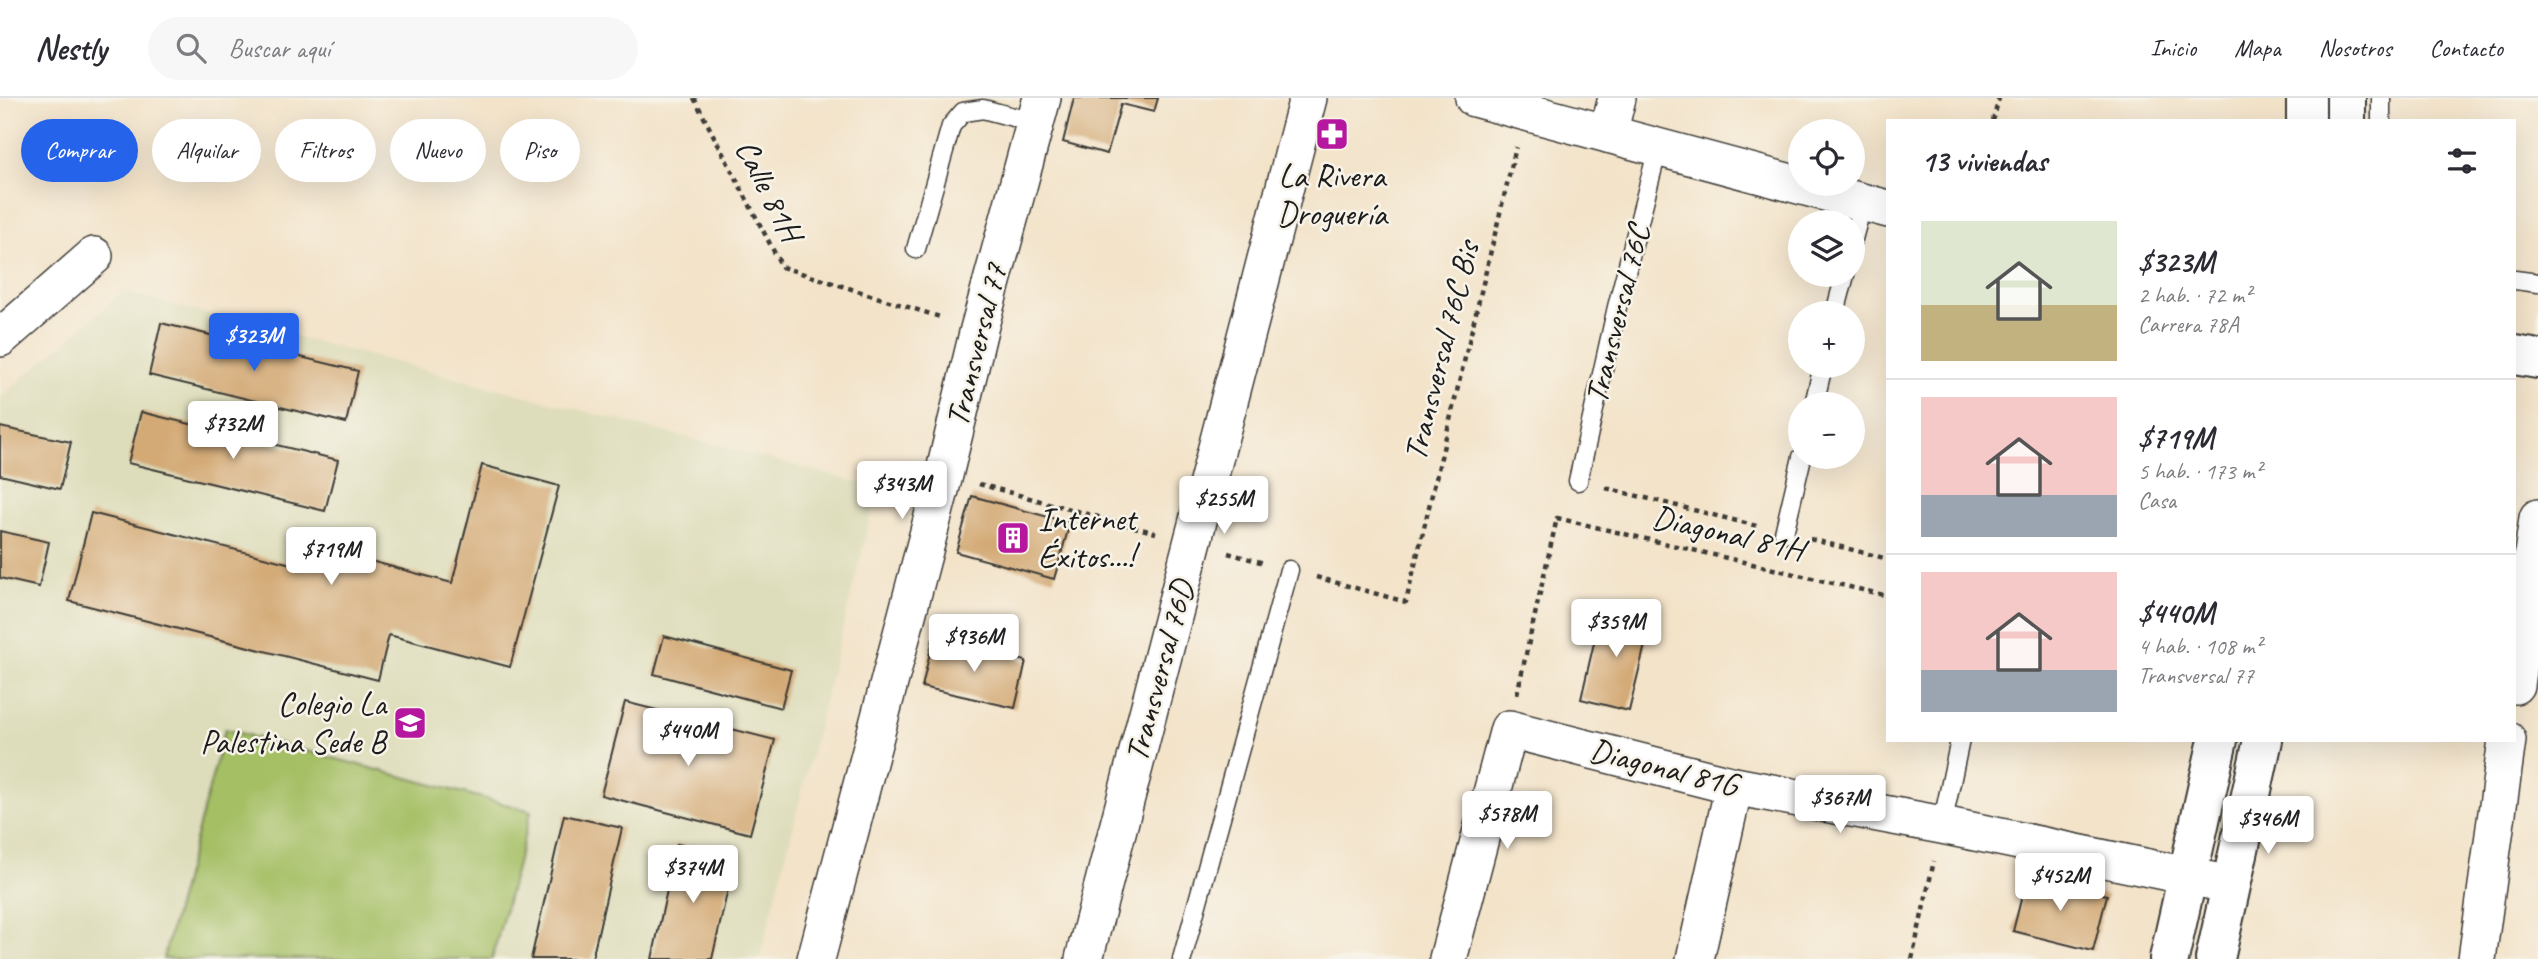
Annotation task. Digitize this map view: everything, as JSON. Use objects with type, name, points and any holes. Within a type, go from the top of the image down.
[{"type":"main road","points":[[2305,119],[2306,98]]},
{"type":"main road","points":[[2346,98],[2346,119]]},
{"type":"main road","points":[[2516,355],[2538,359]]},
{"type":"main road","points":[[2169,959],[2218,742]]},
{"type":"main road","points":[[2215,959],[2263,742]]},
{"type":"street","name":"Transversal 76D","points":[[1084,959],[1308,98]]},
{"type":"street","points":[[1474,98],[1875,205]]},
{"type":"street","points":[[1608,134],[1617,98]]},
{"type":"street","name":"Transversal 77","points":[[816,959],[944,475],[979,329],[1039,110]]},
{"type":"street","points":[[0,338],[94,256]]},
{"type":"street","points":[[2516,678],[2538,518]]},
{"type":"street","points":[[1448,959],[1509,729]]},
{"type":"street","name":"Diagonal 81G","points":[[1509,729],[1734,786],[1941,825],[2231,885]]},
{"type":"street","points":[[2477,959],[2507,742]]},
{"type":"street","points":[[1695,959],[1734,786]]},
{"type":"lane","points":[[2381,98],[2381,119]]},
{"type":"lane","points":[[916,248],[951,126],[963,112],[983,109],[1039,110]]},
{"type":"lane","name":"Transversal 76C","points":[[1578,481],[1617,307],[1658,148]]},
{"type":"lane","points":[[1865,220],[1875,205]]},
{"type":"lane","points":[[2516,280],[2538,283]]},
{"type":"lane","points":[[1784,533],[1799,469]]},
{"type":"lane","points":[[1182,959],[1289,570]]},
{"type":"lane","points":[[1941,825],[1959,742]]},
{"type":"path","name":"Calle 81H","points":[[694,98],[782,267],[979,329]]},
{"type":"path","points":[[1994,119],[1999,98]]},
{"type":"path","name":"Transversal 76C Bis","points":[[1406,602],[1525,111]]},
{"type":"path","name":"Diagonal 81H","points":[[1578,481],[1886,558]]},
{"type":"path","name":"Diagonal 81H","points":[[1509,729],[1557,517],[1886,596]]},
{"type":"path","points":[[1912,959],[1941,825]]},
{"type":"shaded area","name":"Colegio La Palestina Sede B","points":[[123,292],[878,487],[760,959],[0,959],[0,398]]},
{"type":"green space","points":[[225,729],[531,811],[492,959],[163,959]]},
{"type":"building","points":[[1074,98],[1158,98],[1154,112],[1121,104],[1107,154],[1063,142]]},
{"type":"building","points":[[161,323],[358,371],[346,423],[149,375]]},
{"type":"building","points":[[141,412],[338,460],[325,511],[128,463]]},
{"type":"building","points":[[0,427],[71,442],[60,489],[0,475]]},
{"type":"building","points":[[482,465],[559,486],[510,667],[389,635],[378,680],[69,601],[91,513],[311,569],[319,547],[452,583]]},
{"type":"building","name":"Internet Éxitos...!","points":[[972,496],[1070,523],[1054,579],[956,552]]},
{"type":"building","points":[[0,531],[49,542],[39,587],[0,578]]},
{"type":"building","points":[[1602,608],[1651,620],[1629,711],[1581,699]]},
{"type":"building","points":[[664,636],[791,670],[781,708],[654,674]]},
{"type":"building","points":[[933,639],[1026,661],[1015,708],[922,687]]},
{"type":"building","points":[[625,702],[775,740],[750,834],[601,795]]},
{"type":"building","points":[[564,815],[622,828],[592,959],[531,959]]},
{"type":"building","points":[[677,844],[735,858],[712,959],[652,959]]},
{"type":"building","points":[[2027,876],[2107,895],[2093,951],[2013,931]]},
{"type":"place","name":"La Rivera Droguería","points":[[1332,134]]},
{"type":"place","name":"Internet Éxitos...!","points":[[1013,538]]},
{"type":"place","name":"Colegio La Palestina Sede B","points":[[410,723]]}]
